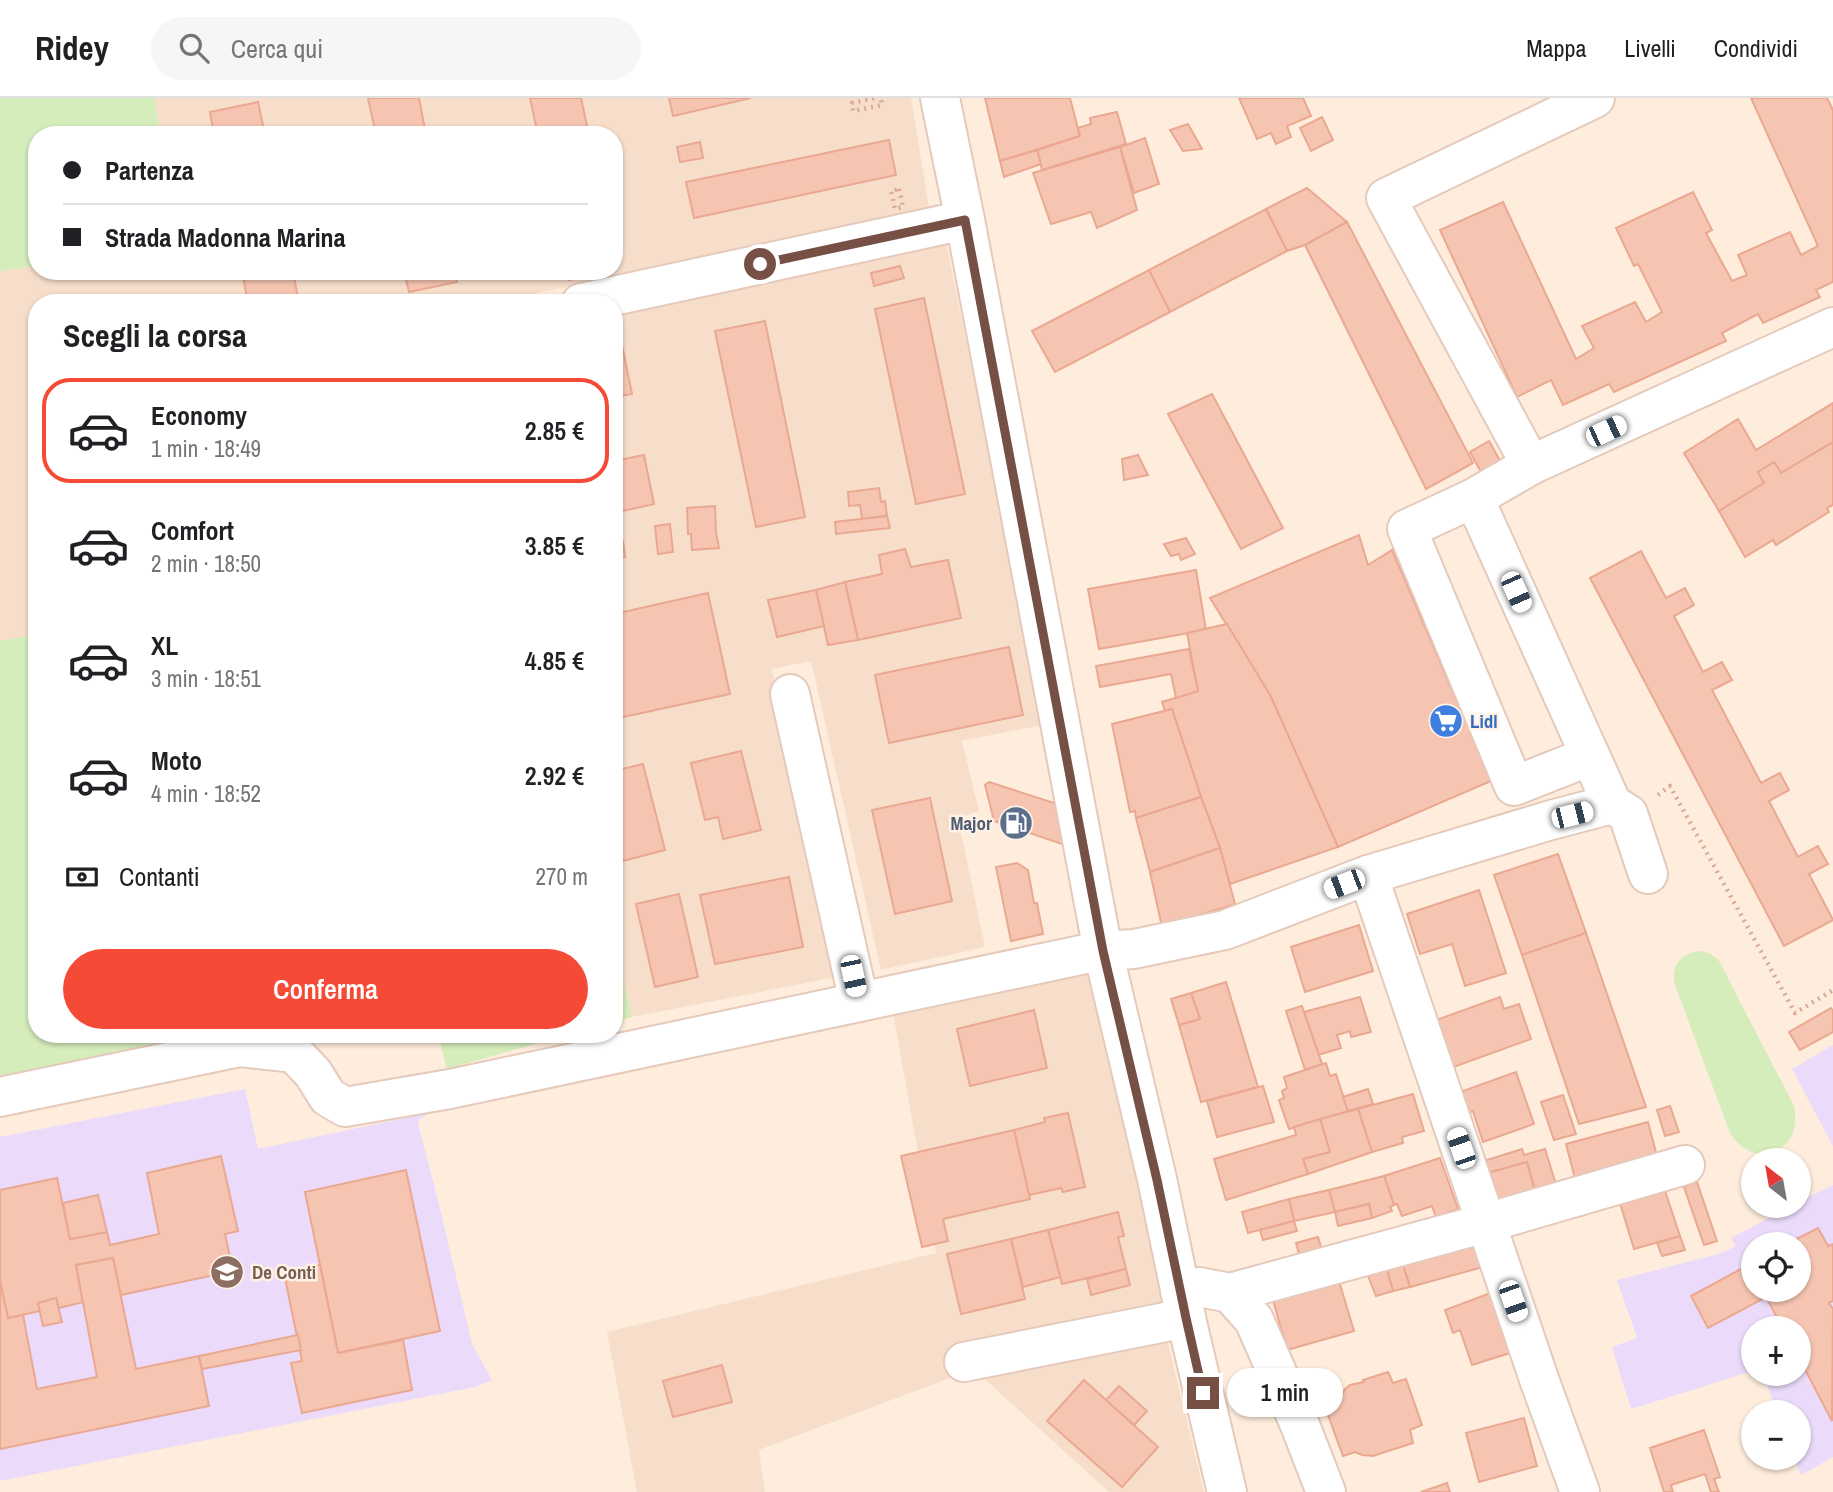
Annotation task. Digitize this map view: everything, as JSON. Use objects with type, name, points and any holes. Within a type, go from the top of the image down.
[{"type":"street","points":[[940,98],[1103,951],[1227,1492]]},
{"type":"street","points":[[1531,465],[1386,198],[1595,98]]},
{"type":"street","points":[[623,294],[965,220]]},
{"type":"street","points":[[1590,756],[1514,786],[1407,530],[1474,498],[1531,465],[1833,327]]},
{"type":"street","points":[[1474,498],[1590,756],[1620,809],[1648,874]]},
{"type":"street","points":[[790,694],[859,1002]]},
{"type":"street","points":[[0,1097],[240,1047],[294,1053],[313,1073],[328,1097],[345,1107],[463,1086],[1103,951],[1134,949],[1225,930],[1368,875],[1551,820],[1620,809]]},
{"type":"street","points":[[1368,875],[1580,1492]]},
{"type":"street","points":[[964,1362],[1183,1305],[1199,1287],[1230,1293],[1685,1165]]},
{"type":"street","points":[[1230,1293],[1254,1320],[1326,1492]]},
{"type":"path","points":[[874,98],[852,103],[853,111],[882,105],[881,98]]},
{"type":"path","points":[[1620,809],[1670,786],[1795,1013],[1833,990]]},
{"type":"shaded area","points":[[155,98],[911,98],[930,214],[623,276],[623,126],[159,126]]},
{"type":"shaded area","points":[[946,243],[1042,725],[962,741],[979,811],[958,818],[985,947],[881,970],[811,661],[772,669],[842,976],[632,1017],[623,977],[623,309]]},
{"type":"shaded area","points":[[28,267],[28,280],[601,280],[532,294],[28,294],[28,636],[0,641],[0,271]]},
{"type":"shaded area","points":[[1090,971],[1168,1303],[958,1375],[759,1450],[765,1492],[637,1492],[607,1332],[936,1253],[893,1013]]},
{"type":"shaded area","points":[[1833,1045],[1833,1146],[1792,1069]]},
{"type":"shaded area","name":"De Conti","points":[[245,1089],[258,1149],[429,1113],[418,1123],[472,1344],[492,1380],[475,1387],[0,1481],[0,1137]]},
{"type":"shaded area","points":[[1833,1185],[1833,1457],[1811,1469],[1811,1400],[1773,1400],[1767,1386],[1811,1386],[1811,1316],[1741,1316],[1741,1375],[1631,1409],[1612,1347],[1637,1338],[1617,1280],[1719,1254],[1736,1246],[1731,1238],[1741,1233],[1741,1302],[1811,1302],[1811,1232],[1742,1232],[1769,1218],[1811,1218],[1811,1196]]},
{"type":"shaded area","points":[[1166,1335],[1204,1492],[1109,1492],[979,1374]]},
{"type":"green space","points":[[0,98],[155,98],[159,126],[28,126],[28,267],[0,271]]},
{"type":"green space","points":[[28,636],[28,1043],[163,1043],[0,1078],[0,641]]},
{"type":"green space","points":[[1700,951],[1718,959],[1794,1106],[1792,1135],[1780,1148],[1745,1148],[1730,1133],[1674,982],[1677,965],[1688,954]]},
{"type":"green space","points":[[623,977],[632,1017],[623,1020]]},
{"type":"green space","points":[[440,1043],[538,1043],[447,1069]]},
{"type":"building","points":[[368,98],[419,98],[424,126],[374,126]]},
{"type":"building","points":[[530,98],[581,98],[587,126],[536,126]]},
{"type":"building","points":[[669,98],[751,98],[673,116]]},
{"type":"building","points":[[985,98],[1070,98],[1080,136],[1000,161]]},
{"type":"building","points":[[1239,98],[1303,98],[1311,116],[1287,126],[1291,137],[1276,144],[1271,133],[1257,139]]},
{"type":"building","points":[[1751,98],[1827,98],[1833,110],[1833,282],[1816,290],[1820,297],[1763,323],[1758,314],[1722,333],[1726,341],[1614,392],[1609,384],[1563,405],[1551,380],[1517,397],[1440,230],[1503,202],[1576,359],[1594,348],[1582,326],[1635,302],[1646,322],[1662,312],[1638,264],[1634,266],[1616,228],[1693,192],[1712,230],[1706,233],[1732,281],[1747,275],[1738,255],[1790,232],[1801,255],[1818,246]]},
{"type":"building","points":[[258,102],[263,126],[212,126],[210,112]]},
{"type":"building","points":[[1117,112],[1126,144],[1042,170],[1037,150],[1080,136],[1078,128],[1091,124],[1090,118]]},
{"type":"building","points":[[1322,117],[1333,140],[1311,151],[1300,128]]},
{"type":"building","points":[[1188,124],[1202,149],[1183,151],[1170,130]]},
{"type":"building","points":[[1145,138],[1159,184],[1134,193],[1120,147]]},
{"type":"building","points":[[889,140],[896,175],[694,218],[686,182]]},
{"type":"building","points":[[700,142],[703,158],[680,162],[677,147]]},
{"type":"building","points":[[1120,147],[1137,210],[1097,228],[1091,212],[1051,224],[1033,173]]},
{"type":"building","points":[[1037,150],[1041,164],[1004,177],[1000,161]]},
{"type":"building","points":[[1307,188],[1347,222],[1305,245],[1287,251],[1266,209]]},
{"type":"building","points":[[1266,209],[1287,251],[1170,312],[1149,270]]},
{"type":"building","points":[[1347,222],[1473,463],[1426,489],[1305,245]]},
{"type":"building","points":[[900,266],[904,278],[874,286],[871,273]]},
{"type":"building","points":[[1149,270],[1170,312],[1055,372],[1032,331]]},
{"type":"building","points":[[244,280],[295,280],[297,294],[246,294]]},
{"type":"building","points":[[406,280],[457,280],[457,282],[409,292]]},
{"type":"building","points":[[924,298],[965,494],[916,504],[875,309]]},
{"type":"building","points":[[765,321],[805,517],[756,527],[715,331]]},
{"type":"building","points":[[623,350],[632,394],[623,396]]},
{"type":"building","points":[[1212,394],[1283,528],[1241,549],[1168,414]]},
{"type":"building","points":[[1833,403],[1833,442],[1781,473],[1774,462],[1758,472],[1764,483],[1719,511],[1684,453],[1738,419],[1756,450]]},
{"type":"building","points":[[1489,441],[1502,464],[1482,474],[1470,452]]},
{"type":"building","points":[[1833,442],[1833,505],[1827,508],[1829,512],[1776,545],[1773,540],[1745,557],[1719,511],[1764,483],[1758,472],[1774,462],[1781,473]]},
{"type":"building","points":[[644,455],[654,504],[623,511],[623,459]]},
{"type":"building","points":[[1138,455],[1148,475],[1124,480],[1122,459]]},
{"type":"building","points":[[879,488],[881,502],[885,501],[887,516],[862,519],[860,505],[849,506],[848,492]]},
{"type":"building","points":[[715,506],[719,548],[692,550],[687,508]]},
{"type":"building","points":[[887,516],[890,528],[836,534],[835,522]]},
{"type":"building","points":[[670,524],[673,552],[658,554],[655,526]]},
{"type":"building","points":[[1359,535],[1368,565],[1392,550],[1491,781],[1338,847],[1270,695],[1210,598]]},
{"type":"building","points":[[1186,538],[1195,554],[1181,560],[1179,554],[1171,556],[1164,544]]},
{"type":"building","points":[[905,549],[911,567],[948,560],[961,618],[858,640],[845,582],[882,574],[879,555]]},
{"type":"building","points":[[1641,551],[1666,598],[1685,588],[1694,605],[1674,616],[1703,672],[1722,662],[1732,680],[1712,690],[1761,783],[1780,773],[1789,790],[1769,801],[1798,857],[1818,846],[1828,864],[1809,874],[1833,920],[1784,946],[1590,578]]},
{"type":"building","points":[[1196,570],[1206,630],[1099,649],[1088,589]]},
{"type":"building","points":[[845,582],[858,640],[828,645],[816,590]]},
{"type":"building","points":[[816,590],[824,626],[777,637],[768,600]]},
{"type":"building","points":[[708,593],[730,694],[623,717],[623,612]]},
{"type":"building","points":[[1227,624],[1270,695],[1338,847],[1230,884],[1172,709],[1165,711],[1162,702],[1198,691],[1187,633]]},
{"type":"building","points":[[1009,647],[1023,715],[889,743],[875,675]]},
{"type":"building","points":[[1189,649],[1198,691],[1176,698],[1171,674],[1100,687],[1096,666]]},
{"type":"building","points":[[1172,709],[1201,797],[1136,818],[1135,811],[1130,812],[1112,724]]},
{"type":"building","points":[[741,751],[761,830],[723,839],[718,817],[705,820],[691,763]]},
{"type":"building","points":[[643,764],[665,850],[623,861],[623,769]]},
{"type":"building","points":[[989,782],[1057,804],[1064,843],[994,821],[985,785]]},
{"type":"building","points":[[1201,797],[1220,848],[1150,872],[1136,818]]},
{"type":"building","points":[[930,798],[952,901],[895,914],[872,810]]},
{"type":"building","points":[[1220,848],[1235,904],[1162,927],[1150,872]]},
{"type":"building","points":[[1558,854],[1586,933],[1522,955],[1494,875]]},
{"type":"building","points":[[1017,863],[1028,870],[1043,934],[1011,941],[996,867]]},
{"type":"building","points":[[789,877],[803,947],[715,964],[700,895]]},
{"type":"building","points":[[1479,890],[1506,973],[1465,986],[1452,944],[1420,954],[1407,914]]},
{"type":"building","points":[[679,894],[698,977],[655,987],[636,904]]},
{"type":"building","points":[[1359,925],[1373,971],[1305,992],[1291,947]]},
{"type":"building","points":[[1586,933],[1646,1107],[1579,1124],[1522,955]]},
{"type":"building","points":[[1226,982],[1258,1087],[1201,1102],[1179,1025],[1200,1019],[1191,993]]},
{"type":"building","points":[[1191,993],[1200,1019],[1179,1025],[1171,999]]},
{"type":"building","points":[[1360,997],[1371,1032],[1351,1037],[1350,1031],[1337,1035],[1341,1048],[1318,1055],[1304,1012]]},
{"type":"building","points":[[1500,997],[1504,1009],[1519,1004],[1531,1039],[1448,1069],[1431,1022]]},
{"type":"building","points":[[1302,1006],[1322,1064],[1305,1070],[1286,1011]]},
{"type":"building","points":[[1831,1008],[1833,1032],[1800,1050],[1789,1032]]},
{"type":"building","points":[[1034,1010],[1047,1068],[970,1086],[957,1029]]},
{"type":"building","points":[[1326,1063],[1330,1076],[1336,1074],[1348,1111],[1289,1129],[1279,1100],[1284,1098],[1282,1091],[1287,1088],[1284,1077]]},
{"type":"building","points":[[1516,1072],[1534,1124],[1483,1142],[1473,1111],[1468,1113],[1460,1092]]},
{"type":"building","points":[[1263,1086],[1274,1122],[1217,1137],[1207,1101]]},
{"type":"building","points":[[1368,1089],[1373,1104],[1348,1111],[1343,1097]]},
{"type":"building","points":[[1413,1094],[1424,1131],[1402,1137],[1403,1143],[1372,1152],[1358,1109]]},
{"type":"building","points":[[1563,1095],[1576,1134],[1554,1140],[1541,1102]]},
{"type":"building","points":[[1670,1106],[1679,1132],[1665,1136],[1657,1110]]},
{"type":"building","points":[[1358,1109],[1372,1152],[1308,1174],[1303,1159],[1330,1152],[1320,1119]]},
{"type":"building","points":[[1068,1113],[1085,1187],[1063,1192],[1061,1188],[1029,1195],[1014,1130],[1045,1122],[1044,1118]]},
{"type":"building","points":[[1320,1119],[1330,1152],[1303,1159],[1308,1174],[1226,1200],[1214,1159],[1296,1135],[1294,1127]]},
{"type":"building","points":[[1648,1122],[1659,1164],[1577,1186],[1566,1144]]},
{"type":"building","points":[[1014,1130],[1030,1199],[943,1219],[948,1241],[922,1247],[901,1156]]},
{"type":"building","points":[[1522,1149],[1524,1155],[1545,1149],[1558,1191],[1537,1197],[1527,1162],[1484,1174],[1481,1162]]},
{"type":"building","points":[[221,1156],[238,1231],[225,1234],[233,1271],[121,1295],[113,1258],[76,1265],[83,1302],[59,1308],[56,1298],[38,1303],[40,1311],[8,1318],[0,1282],[0,1190],[57,1178],[70,1239],[107,1232],[110,1245],[159,1234],[147,1173]]},
{"type":"building","points":[[1440,1158],[1458,1209],[1436,1217],[1432,1206],[1402,1216],[1397,1204],[1394,1205],[1384,1176]]},
{"type":"building","points":[[1527,1162],[1535,1192],[1494,1205],[1484,1174]]},
{"type":"building","points":[[406,1170],[440,1331],[338,1353],[305,1192]]},
{"type":"building","points":[[1384,1176],[1394,1205],[1390,1207],[1392,1211],[1372,1218],[1369,1204],[1335,1212],[1329,1190]]},
{"type":"building","points":[[1697,1182],[1717,1241],[1704,1245],[1684,1187]]},
{"type":"building","points":[[1329,1190],[1335,1212],[1294,1221],[1289,1199]]},
{"type":"building","points":[[1665,1191],[1680,1236],[1634,1249],[1620,1203]]},
{"type":"building","points":[[98,1195],[107,1232],[70,1239],[63,1203]]},
{"type":"building","points":[[1289,1199],[1294,1221],[1248,1233],[1242,1212]]},
{"type":"building","points":[[1369,1204],[1372,1218],[1338,1226],[1335,1212]]},
{"type":"building","points":[[1118,1212],[1124,1236],[1118,1237],[1126,1269],[1062,1284],[1048,1230]]},
{"type":"building","points":[[1294,1221],[1297,1231],[1263,1240],[1260,1230]]},
{"type":"building","points":[[1818,1228],[1828,1246],[1833,1244],[1833,1301],[1829,1303],[1833,1309],[1832,1421],[1811,1381],[1811,1316],[1776,1316],[1769,1302],[1811,1302],[1810,1232]]},
{"type":"building","points":[[1048,1230],[1060,1277],[1023,1287],[1011,1239]]},
{"type":"building","points":[[1680,1236],[1685,1250],[1662,1256],[1657,1243]]},
{"type":"building","points":[[1318,1237],[1326,1263],[1303,1269],[1296,1243]]},
{"type":"building","points":[[1011,1239],[1025,1299],[961,1314],[947,1254]]},
{"type":"building","points":[[1476,1246],[1483,1267],[1410,1287],[1403,1265]]},
{"type":"building","points":[[113,1258],[136,1369],[199,1356],[209,1406],[0,1449],[0,1282],[8,1318],[23,1315],[37,1389],[97,1377],[76,1265]]},
{"type":"building","points":[[320,1265],[338,1353],[403,1340],[412,1390],[302,1413],[291,1363],[302,1361],[284,1273]]},
{"type":"building","points":[[1403,1265],[1410,1287],[1393,1291],[1387,1270]]},
{"type":"building","points":[[1126,1269],[1130,1285],[1091,1295],[1087,1279]]},
{"type":"building","points":[[1741,1269],[1741,1302],[1757,1302],[1708,1328],[1691,1296]]},
{"type":"building","points":[[1387,1270],[1393,1291],[1376,1296],[1368,1276]]},
{"type":"building","points":[[1339,1281],[1354,1331],[1287,1350],[1273,1300]]},
{"type":"building","points":[[1493,1292],[1510,1353],[1472,1365],[1460,1330],[1453,1333],[1445,1310]]},
{"type":"building","points":[[56,1298],[62,1322],[43,1326],[38,1303]]},
{"type":"building","points":[[298,1335],[301,1350],[202,1369],[199,1356]]},
{"type":"building","points":[[722,1365],[732,1402],[673,1417],[663,1381]]},
{"type":"building","points":[[1388,1372],[1393,1383],[1406,1379],[1422,1425],[1410,1430],[1413,1443],[1373,1456],[1355,1452],[1343,1456],[1325,1407],[1339,1399],[1350,1385]]},
{"type":"building","points":[[1084,1380],[1158,1447],[1122,1487],[1047,1421]]},
{"type":"building","points":[[1119,1386],[1147,1411],[1134,1425],[1106,1400]]},
{"type":"building","points":[[1524,1418],[1537,1466],[1479,1482],[1466,1433]]},
{"type":"building","points":[[1704,1430],[1720,1477],[1714,1479],[1719,1492],[1711,1492],[1705,1474],[1671,1485],[1673,1492],[1664,1492],[1650,1448]]},
{"type":"building","points":[[1447,1483],[1450,1492],[1421,1492]]},
{"type":"place","name":"Lidl","points":[[1446,721]]},
{"type":"place","name":"Major","points":[[1016,823]]},
{"type":"place","name":"De Conti","points":[[227,1272]]},
{"type":"route","points":[[760,264],[965,220],[1103,951],[1157,1180],[1203,1393]]}]
